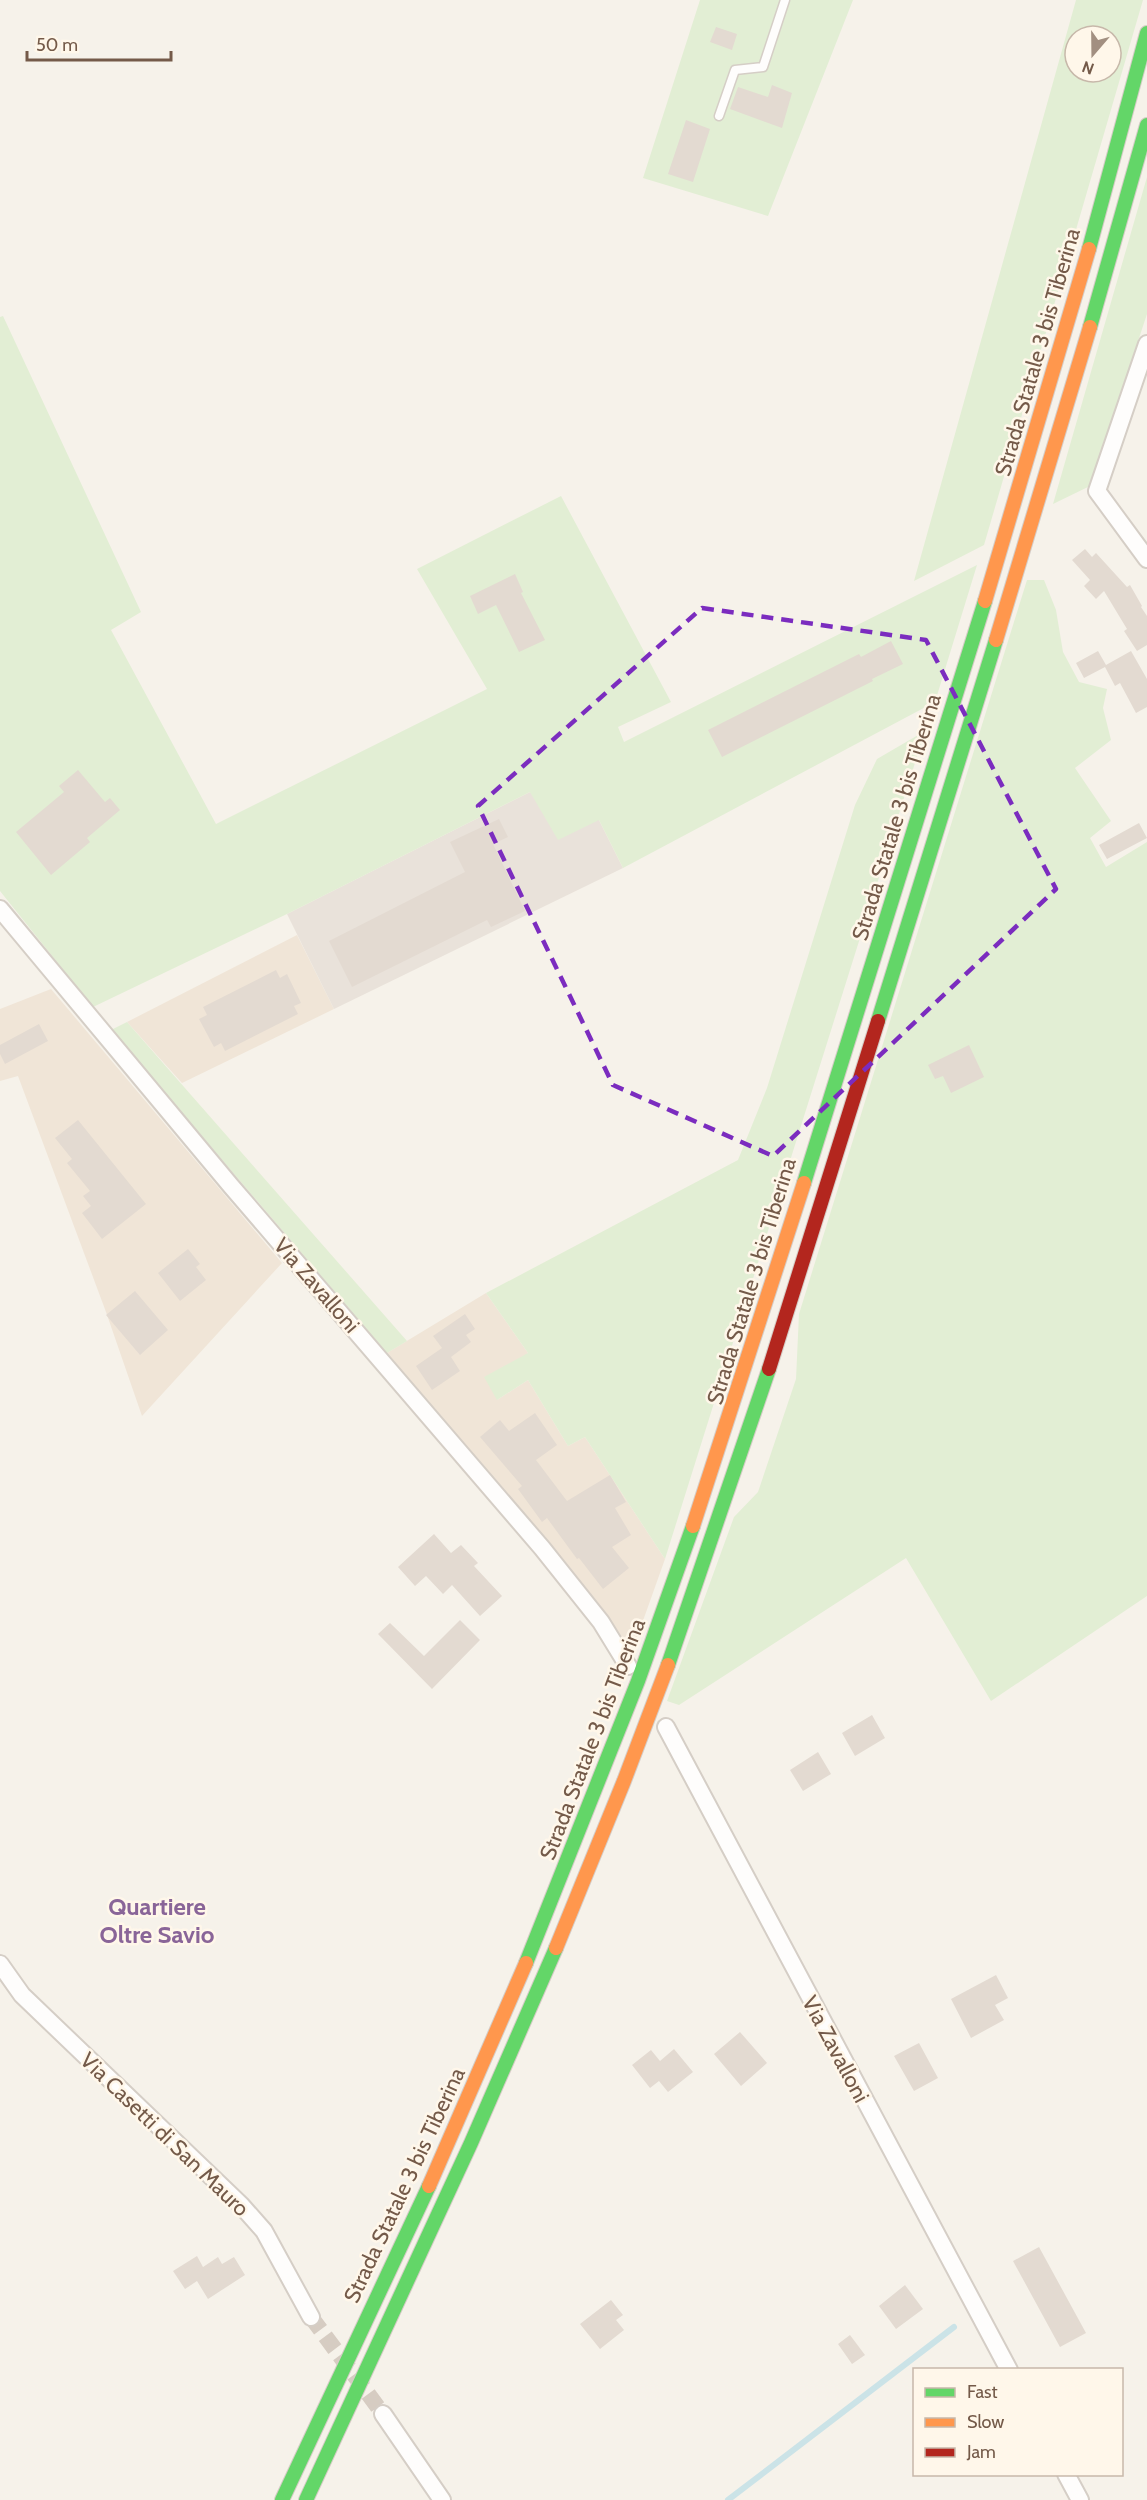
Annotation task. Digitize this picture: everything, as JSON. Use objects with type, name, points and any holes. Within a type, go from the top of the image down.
[{"type":"highway","name":"Strada Statale 3 bis Tiberina","points":[[282,2500],[443,2154],[521,1974],[607,1764],[659,1624],[730,1420],[930,779],[1036,433],[1109,184],[1147,33]]},
{"type":"highway","name":"Strada Statale 3 bis Tiberina","points":[[306,2500],[458,2174],[542,1984],[623,1785],[680,1635],[747,1438],[815,1225],[1057,440],[1147,125]]},
{"type":"street","points":[[1147,344],[1097,491],[1147,559]]},
{"type":"street","name":"Via Zavalloni","points":[[0,909],[231,1186],[542,1548],[601,1622],[628,1666]]},
{"type":"street","name":"Via Zavalloni","points":[[666,1727],[1008,2368]]},
{"type":"street","name":"Via Casetti di San Mauro","points":[[0,1964],[22,1995],[241,2205],[264,2231],[311,2317]]},
{"type":"street","points":[[383,2414],[442,2500]]},
{"type":"street","points":[[1067,2476],[1080,2500]]},
{"type":"lane","points":[[719,116],[735,70],[763,67],[785,0]]},
{"type":"highlighted area","points":[[702,608],[926,640],[1056,889],[773,1156],[613,1085],[478,806]]},
{"type":"shaded area","points":[[530,792],[599,820],[623,868],[334,1009],[287,914]]},
{"type":"shaded area","points":[[297,935],[334,1009],[182,1083],[127,1022]]},
{"type":"shaded area","points":[[51,989],[282,1263],[142,1416],[106,1312],[18,1076],[0,1081],[0,1009]]},
{"type":"shaded area","points":[[486,1293],[528,1353],[497,1400],[528,1380],[568,1446],[585,1437],[665,1559],[629,1660],[605,1619],[387,1353]]},
{"type":"green space","points":[[700,0],[853,0],[768,216],[643,178]]},
{"type":"green space","points":[[1076,0],[1143,0],[1123,69],[1123,24],[1069,24]]},
{"type":"green space","points":[[1063,47],[1063,84],[1118,84],[984,545],[914,581]]},
{"type":"green space","points":[[1147,177],[1147,314],[1090,486],[1053,504]]},
{"type":"green space","points":[[3,316],[141,612],[111,630],[216,824],[487,689],[417,569],[561,496],[671,702],[618,727],[624,742],[977,565],[935,702],[623,868],[599,820],[558,840],[530,792],[287,914],[93,1007],[0,891],[0,317]]},
{"type":"green space","points":[[1027,580],[1044,580],[1056,610],[1063,652],[1079,682],[1107,689],[1103,708],[1111,740],[1075,768],[1111,821],[1090,838],[1106,867],[1147,842],[1147,1596],[991,1701],[906,1558],[679,1705],[667,1701],[734,1517],[758,1492],[796,1379],[799,1314]]},
{"type":"green space","points":[[925,731],[665,1559],[585,1437],[568,1446],[528,1380],[497,1400],[484,1377],[528,1353],[486,1293],[738,1160],[767,1088],[855,805],[877,759]]},
{"type":"green space","points":[[127,1022],[407,1341],[387,1353],[111,1030]]},
{"type":"building","points":[[716,27],[737,34],[732,50],[710,42]]},
{"type":"building","points":[[772,85],[792,93],[782,128],[730,109],[738,87],[768,97]]},
{"type":"building","points":[[686,120],[710,129],[693,182],[668,174]]},
{"type":"building","points":[[1085,549],[1092,557],[1096,553],[1127,587],[1130,585],[1142,606],[1147,616],[1147,645],[1137,651],[1124,631],[1127,629],[1104,591],[1096,599],[1084,586],[1090,580],[1072,560]]},
{"type":"building","points":[[515,574],[523,592],[521,593],[545,640],[519,652],[496,605],[478,614],[470,596]]},
{"type":"building","points":[[891,641],[903,664],[722,757],[708,730],[859,654],[861,657]]},
{"type":"building","points":[[1098,651],[1106,665],[1131,651],[1147,679],[1147,707],[1136,713],[1120,683],[1115,686],[1105,667],[1084,678],[1076,663]]},
{"type":"building","points":[[78,770],[105,802],[110,798],[120,810],[87,838],[90,842],[51,875],[16,832],[64,792],[59,786]]},
{"type":"building","points":[[499,819],[508,837],[493,844],[525,911],[491,927],[487,920],[352,987],[329,941],[465,872],[450,842]]},
{"type":"building","points":[[1139,823],[1147,838],[1107,859],[1099,845]]},
{"type":"building","points":[[276,970],[280,978],[287,974],[301,1003],[294,1006],[298,1014],[225,1051],[221,1043],[214,1047],[199,1019],[207,1015],[203,1007]]},
{"type":"building","points":[[39,1024],[48,1041],[5,1064],[0,1054],[0,1045]]},
{"type":"building","points":[[969,1045],[984,1077],[951,1093],[943,1076],[935,1079],[928,1065]]},
{"type":"building","points":[[78,1120],[146,1204],[102,1239],[82,1213],[91,1206],[83,1196],[90,1191],[67,1163],[72,1159],[55,1138]]},
{"type":"building","points":[[188,1249],[200,1264],[196,1267],[206,1280],[180,1301],[158,1273]]},
{"type":"building","points":[[135,1291],[168,1330],[140,1355],[106,1315]]},
{"type":"building","points":[[465,1314],[475,1329],[466,1335],[471,1342],[451,1357],[460,1371],[432,1390],[416,1366],[442,1348],[433,1336]]},
{"type":"building","points":[[535,1413],[557,1445],[536,1460],[567,1501],[610,1475],[626,1502],[615,1508],[631,1535],[612,1547],[629,1568],[603,1589],[579,1558],[577,1559],[547,1518],[542,1522],[518,1489],[522,1486],[480,1437],[500,1420],[509,1431]]},
{"type":"building","points":[[434,1534],[451,1553],[461,1545],[478,1563],[474,1566],[502,1596],[480,1616],[452,1585],[443,1594],[426,1576],[415,1586],[398,1567]]},
{"type":"building","points":[[460,1620],[480,1640],[432,1689],[378,1634],[390,1623],[424,1656]]},
{"type":"building","points":[[872,1715],[885,1738],[855,1756],[842,1733]]},
{"type":"building","points":[[818,1752],[831,1774],[803,1791],[790,1770]]},
{"type":"building","points":[[996,1975],[1008,1998],[995,2005],[1004,2020],[971,2038],[951,1999]]},
{"type":"building","points":[[740,2032],[767,2063],[741,2086],[714,2054]]},
{"type":"building","points":[[919,2043],[938,2078],[914,2091],[894,2056]]},
{"type":"building","points":[[674,2049],[693,2072],[668,2092],[659,2081],[650,2088],[632,2065],[651,2050],[660,2061]]},
{"type":"building","points":[[1039,2247],[1086,2333],[1060,2347],[1013,2261]]},
{"type":"building","points":[[197,2256],[203,2267],[218,2257],[222,2264],[234,2257],[245,2275],[208,2299],[197,2281],[185,2289],[173,2271]]},
{"type":"building","points":[[905,2285],[923,2309],[896,2329],[879,2306]]},
{"type":"building","points":[[611,2300],[623,2315],[616,2320],[624,2330],[600,2349],[580,2324]]},
{"type":"building","points":[[850,2335],[865,2355],[852,2364],[838,2344]]},
{"type":"waterway","points":[[728,2500],[954,2327]]},
{"type":"tunnel","points":[[311,2317],[383,2414]]},
{"type":"traffic: fast","points":[[1089,249],[1147,33]]},
{"type":"traffic: fast","points":[[1090,327],[1147,125]]},
{"type":"traffic: fast","points":[[804,1183],[985,601]]},
{"type":"traffic: fast","points":[[878,1021],[996,640]]},
{"type":"traffic: fast","points":[[668,1665],[769,1369]]},
{"type":"traffic: fast","points":[[526,1963],[638,1681],[693,1526]]},
{"type":"traffic: fast","points":[[306,2500],[471,2143],[556,1948]]},
{"type":"traffic: fast","points":[[282,2500],[429,2186]]},
{"type":"traffic: slow","points":[[985,601],[1089,249]]},
{"type":"traffic: slow","points":[[996,640],[1090,327]]},
{"type":"traffic: slow","points":[[693,1526],[804,1183]]},
{"type":"traffic: slow","points":[[556,1948],[668,1665]]},
{"type":"traffic: slow","points":[[429,2186],[526,1963]]},
{"type":"traffic: jam","points":[[769,1369],[878,1021]]},
{"type":"district","name":"Quartiere Oltre Savio","points":[[157,1921]]}]
